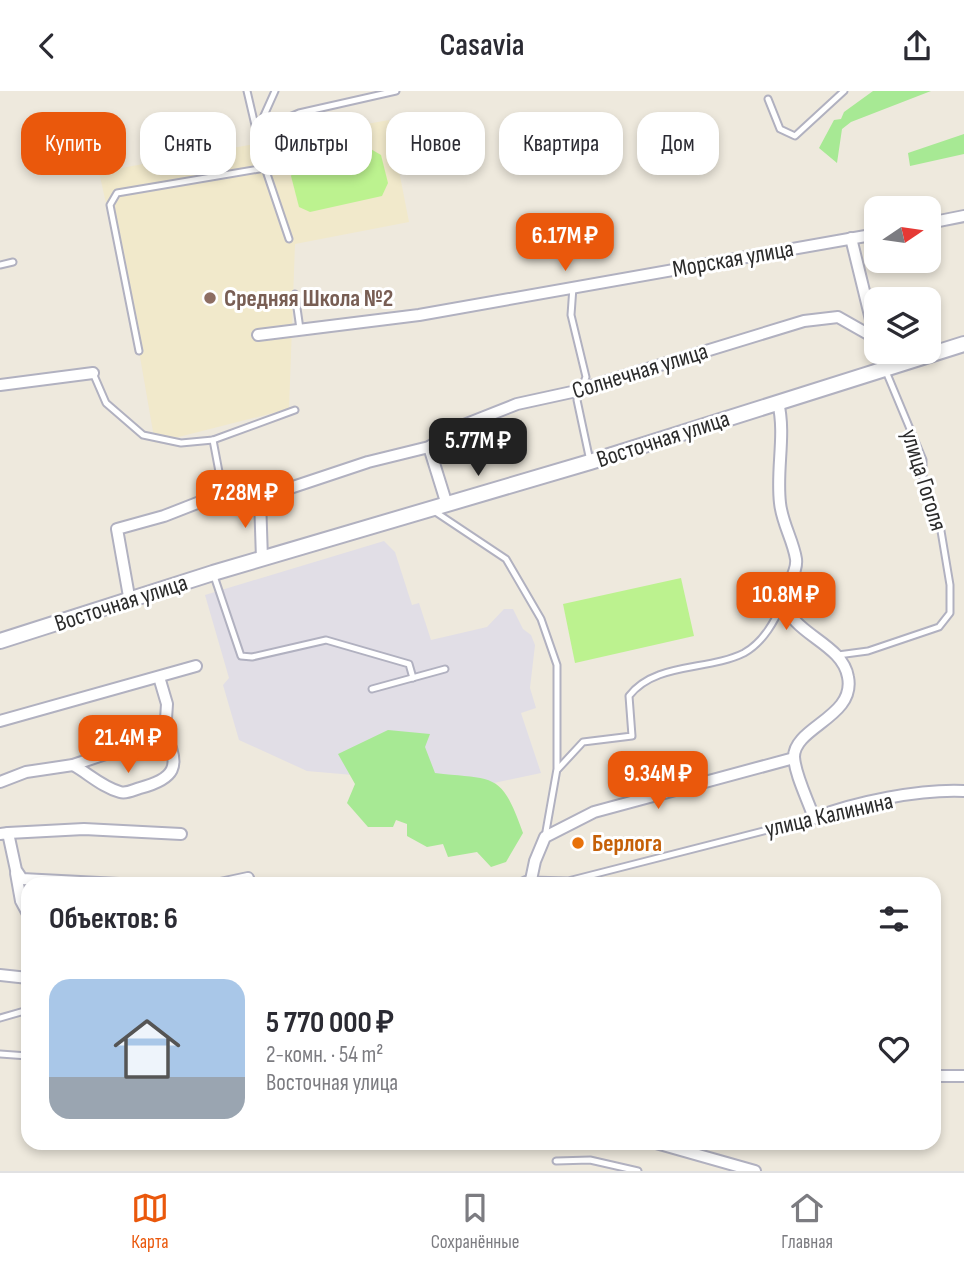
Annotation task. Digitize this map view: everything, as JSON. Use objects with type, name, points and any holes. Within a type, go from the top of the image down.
[{"type":"street","points":[[942,220],[964,216]]},
{"type":"street","name":"Морская улица","points":[[258,335],[419,314],[864,236]]},
{"type":"street","points":[[851,239],[864,292]]},
{"type":"street","name":"Солнечная улица","points":[[130,602],[117,529],[164,516],[223,493],[260,498],[368,462],[429,447],[458,427],[517,404],[583,388],[804,321],[838,317],[864,333]]},
{"type":"street","name":"Восточная улица","points":[[0,641],[130,602],[213,573],[590,462],[884,367],[964,344]]},
{"type":"street","points":[[0,385],[93,373]]},
{"type":"street","points":[[778,402],[782,419],[780,502],[797,562],[785,598],[788,610],[838,656],[848,676],[848,692],[840,707],[796,746],[794,758],[814,818]]},
{"type":"street","points":[[429,447],[447,505]]},
{"type":"street","points":[[260,498],[261,559]]},
{"type":"street","points":[[0,721],[196,666]]},
{"type":"street","points":[[73,765],[93,776],[101,785],[123,794],[157,785],[173,769],[175,760],[164,734],[167,704],[159,677]]},
{"type":"street","points":[[0,782],[26,772],[73,765],[164,734]]},
{"type":"street","points":[[528,877],[545,837],[594,812],[794,758]]},
{"type":"street","name":"улица Калинина","points":[[814,818],[836,810],[930,793],[964,791]]},
{"type":"street","points":[[21,901],[16,870],[4,834],[84,829],[181,834]]},
{"type":"street","points":[[16,870],[21,878]]},
{"type":"street","points":[[0,975],[21,977]]},
{"type":"street","points":[[941,1076],[964,1076]]},
{"type":"street","points":[[681,1150],[755,1171]]},
{"type":"lane","points":[[247,91],[252,112]]},
{"type":"lane","points":[[266,112],[275,91]]},
{"type":"lane","points":[[303,112],[396,91]]},
{"type":"lane","points":[[768,99],[780,129],[795,136],[844,91]]},
{"type":"lane","points":[[139,351],[110,205],[117,194],[250,171]]},
{"type":"lane","points":[[267,175],[289,239]]},
{"type":"lane","points":[[0,265],[13,262]]},
{"type":"lane","points":[[573,288],[571,315],[583,355],[586,376],[577,400],[590,462]]},
{"type":"lane","points":[[295,294],[300,330]]},
{"type":"lane","name":"улица Гоголя","points":[[838,656],[868,651],[939,627],[950,613],[950,585],[941,531],[923,488],[923,460],[884,367]]},
{"type":"lane","points":[[93,373],[106,403],[143,435],[181,443],[214,440],[295,410]]},
{"type":"lane","points":[[214,440],[223,493]]},
{"type":"lane","points":[[432,510],[506,559],[541,619],[557,665],[557,769],[545,837]]},
{"type":"lane","points":[[213,573],[241,656],[252,657],[326,640],[409,664],[413,678]]},
{"type":"lane","points":[[557,769],[583,742],[632,736],[629,696],[640,681],[745,652],[771,628],[785,598]]},
{"type":"lane","points":[[372,689],[445,669]]},
{"type":"lane","name":"улица Калинина","points":[[584,877],[814,818]]},
{"type":"lane","points":[[0,1018],[21,1012]]},
{"type":"lane","points":[[0,1054],[21,1056]]},
{"type":"lane","points":[[556,1161],[590,1160],[638,1171]]},
{"type":"shaded area","name":"Средняя Школа №2","points":[[386,121],[386,175],[400,175],[409,222],[295,244],[289,409],[155,443],[139,351],[100,175],[126,175],[126,167],[140,165],[140,175],[236,175],[236,147],[250,145],[250,175],[372,175],[372,123]]},
{"type":"shaded area","points":[[384,541],[395,552],[412,605],[419,603],[431,640],[487,627],[504,609],[513,609],[523,629],[531,635],[535,645],[530,688],[536,708],[521,713],[541,773],[480,786],[307,771],[239,740],[223,685],[229,678],[205,595]]},
{"type":"green space","points":[[873,91],[931,91],[851,122],[842,129],[837,163],[819,148],[834,120],[841,119],[844,112]]},
{"type":"green space","points":[[964,134],[964,154],[910,166],[908,153]]},
{"type":"green space","points":[[372,150],[381,155],[388,183],[382,196],[310,212],[299,207],[291,176],[372,175]]},
{"type":"green space","points":[[681,578],[694,636],[575,663],[563,604]]},
{"type":"green space","points":[[388,730],[430,734],[425,747],[435,773],[483,779],[493,782],[501,789],[508,798],[523,833],[506,862],[491,867],[477,852],[448,857],[443,844],[427,847],[407,836],[407,824],[396,820],[393,827],[368,827],[347,803],[355,784],[338,754]]},
{"type":"place","name":"Средняя Школа №2","points":[[210,298]]},
{"type":"place","name":"Берлога","points":[[578,843]]}]
